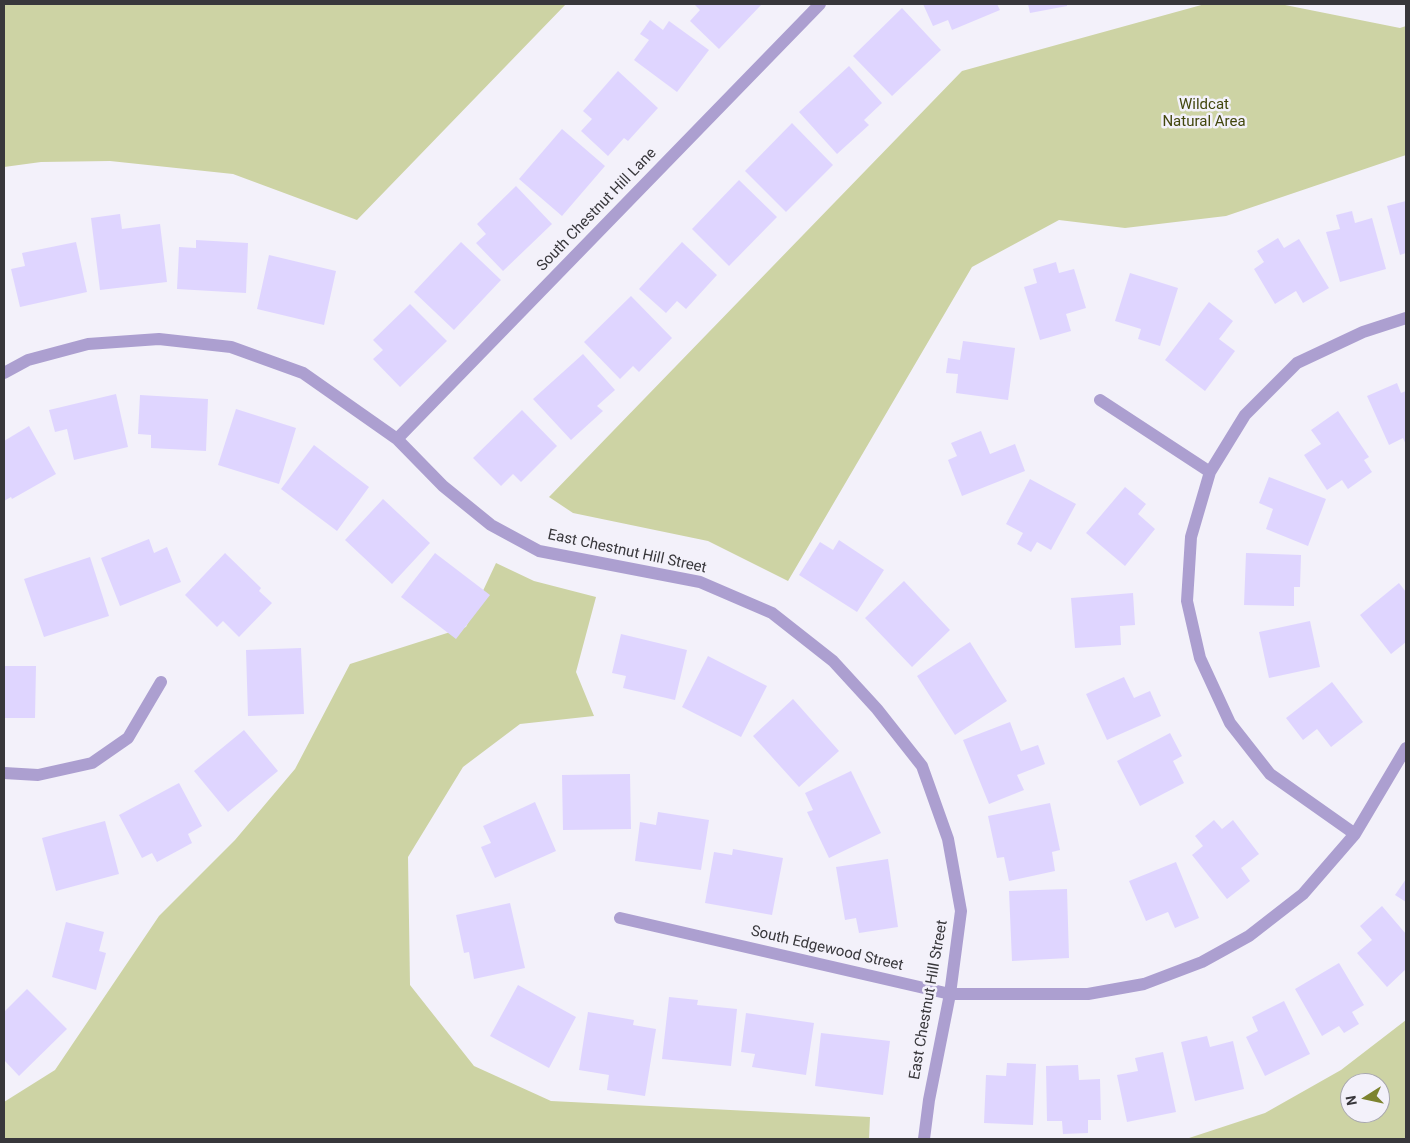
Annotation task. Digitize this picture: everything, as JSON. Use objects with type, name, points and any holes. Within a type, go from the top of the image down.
[{"type":"street","name":"South Chestnut Hill Lane","points":[[397,438],[820,4]]},
{"type":"street","points":[[1354,834],[1270,774],[1230,723],[1200,658],[1187,601],[1191,536],[1210,472],[1245,415],[1297,363],[1364,332],[1406,318]]},
{"type":"street","name":"East Chestnut Hill Street","points":[[4,373],[28,360],[88,344],[159,339],[231,347],[303,373],[397,438],[443,486],[491,525],[539,551],[700,582],[772,613],[833,661],[877,709],[922,766],[948,839],[961,911],[950,994],[929,1100],[924,1139]]},
{"type":"street","points":[[1100,400],[1210,472]]},
{"type":"street","points":[[4,774],[38,775],[92,763],[128,738],[161,682]]},
{"type":"street","name":"South Edgewood Street","points":[[620,918],[950,994],[1088,994],[1144,984],[1202,962],[1250,936],[1304,894],[1354,834],[1406,748]]},
{"type":"green space","points":[[4,4],[566,4],[357,220],[233,174],[110,161],[41,162],[4,167]]},
{"type":"green space","name":"Wildcat Natural Area","points":[[1205,4],[1280,4],[1400,28],[1406,26],[1406,155],[1226,216],[1125,228],[1059,220],[972,267],[788,581],[708,541],[573,513],[549,497],[962,71]]},
{"type":"green space","points":[[496,563],[534,581],[596,597],[576,672],[594,716],[520,724],[463,767],[408,857],[410,985],[474,1066],[551,1101],[870,1117],[869,1139],[4,1139],[4,1102],[55,1070],[159,916],[235,840],[295,769],[350,664],[466,627]]},
{"type":"green space","points":[[1406,1020],[1406,1139],[1186,1139],[1265,1113],[1341,1070]]},
{"type":"building","points":[[694,4],[762,4],[719,49],[690,21],[700,10]]},
{"type":"building","points":[[923,4],[997,4],[1000,10],[952,30],[948,20],[933,26]]},
{"type":"building","points":[[1028,4],[1067,4],[1067,6],[1030,13]]},
{"type":"building","points":[[902,8],[941,50],[892,96],[853,56]]},
{"type":"building","points":[[650,20],[663,30],[669,21],[709,50],[677,92],[634,60],[649,40],[640,34]]},
{"type":"building","points":[[849,66],[882,103],[864,120],[869,125],[837,154],[799,112]]},
{"type":"building","points":[[618,71],[658,108],[628,141],[624,138],[608,156],[581,131],[592,119],[583,111]]},
{"type":"building","points":[[792,123],[833,165],[786,212],[745,171]]},
{"type":"building","points":[[562,129],[605,166],[562,216],[519,179]]},
{"type":"building","points":[[739,180],[777,217],[729,266],[692,229]]},
{"type":"building","points":[[516,186],[552,224],[503,271],[476,243],[486,234],[477,224]]},
{"type":"building","points":[[1406,201],[1406,253],[1400,255],[1387,206]]},
{"type":"building","points":[[1352,211],[1355,223],[1372,218],[1386,269],[1340,282],[1326,232],[1340,229],[1336,215]]},
{"type":"building","points":[[120,214],[122,229],[160,224],[167,282],[100,290],[91,218]]},
{"type":"building","points":[[1278,238],[1284,248],[1299,239],[1329,288],[1303,303],[1296,291],[1275,304],[1254,269],[1264,262],[1257,251]]},
{"type":"building","points":[[196,240],[248,243],[246,293],[177,289],[179,247],[196,248]]},
{"type":"building","points":[[76,242],[87,292],[20,307],[11,269],[25,266],[22,253]]},
{"type":"building","points":[[461,242],[501,280],[454,330],[414,292]]},
{"type":"building","points":[[682,242],[717,275],[686,309],[677,301],[666,313],[639,289]]},
{"type":"building","points":[[269,255],[336,271],[324,325],[257,309]]},
{"type":"building","points":[[1056,262],[1059,273],[1074,269],[1086,308],[1066,314],[1071,331],[1040,340],[1024,287],[1037,283],[1033,269]]},
{"type":"building","points":[[1130,273],[1178,288],[1160,346],[1138,339],[1141,329],[1115,321]]},
{"type":"building","points":[[631,296],[672,338],[639,372],[633,366],[620,379],[584,342]]},
{"type":"building","points":[[1209,302],[1233,321],[1219,339],[1235,351],[1205,391],[1165,360]]},
{"type":"building","points":[[410,304],[447,341],[400,387],[373,359],[383,350],[373,340]]},
{"type":"building","points":[[963,341],[1015,348],[1008,400],[956,393],[958,374],[946,373],[948,358],[960,360]]},
{"type":"building","points":[[583,354],[615,390],[597,406],[603,411],[571,440],[533,399]]},
{"type":"building","points":[[1397,383],[1401,393],[1406,391],[1406,445],[1403,438],[1389,445],[1367,396]]},
{"type":"building","points":[[116,394],[128,447],[74,460],[67,429],[55,432],[49,410]]},
{"type":"building","points":[[140,395],[208,399],[206,451],[151,448],[151,435],[138,434]]},
{"type":"building","points":[[236,409],[296,428],[279,484],[218,465]]},
{"type":"building","points":[[522,410],[557,446],[521,482],[513,474],[501,486],[473,458]]},
{"type":"building","points":[[1338,411],[1369,457],[1364,460],[1372,472],[1348,489],[1342,480],[1327,490],[1304,455],[1321,444],[1311,430]]},
{"type":"building","points":[[29,426],[56,474],[12,499],[11,497],[4,501],[4,441]]},
{"type":"building","points":[[981,431],[990,454],[1015,444],[1025,471],[962,496],[948,460],[957,456],[951,443]]},
{"type":"building","points":[[314,445],[369,487],[337,531],[281,489]]},
{"type":"building","points":[[1269,477],[1326,499],[1308,546],[1266,529],[1273,509],[1259,503]]},
{"type":"building","points":[[1030,479],[1076,504],[1051,550],[1037,542],[1031,552],[1017,544],[1023,533],[1006,524]]},
{"type":"building","points":[[1125,487],[1146,504],[1138,514],[1155,529],[1125,566],[1086,533]]},
{"type":"building","points":[[383,499],[430,543],[392,584],[345,540]]},
{"type":"building","points":[[149,539],[154,553],[167,547],[181,582],[120,606],[101,558]]},
{"type":"building","points":[[839,540],[884,570],[857,612],[799,575],[820,542],[833,550]]},
{"type":"building","points":[[225,553],[261,588],[259,591],[272,603],[239,637],[223,621],[217,627],[185,595]]},
{"type":"building","points":[[435,553],[490,595],[456,639],[401,597]]},
{"type":"building","points":[[1246,553],[1301,555],[1300,587],[1294,587],[1294,606],[1244,605]]},
{"type":"building","points":[[90,557],[109,616],[44,637],[24,579]]},
{"type":"building","points":[[904,581],[950,630],[912,667],[865,618]]},
{"type":"building","points":[[1399,583],[1406,592],[1406,642],[1391,654],[1360,615]]},
{"type":"building","points":[[1133,593],[1135,625],[1120,626],[1121,645],[1075,648],[1071,598]]},
{"type":"building","points":[[1310,621],[1320,667],[1269,678],[1259,632]]},
{"type":"building","points":[[621,634],[687,650],[675,700],[623,688],[626,676],[612,673]]},
{"type":"building","points":[[970,642],[1007,701],[955,735],[917,676]]},
{"type":"building","points":[[301,648],[304,714],[248,716],[246,650]]},
{"type":"building","points":[[708,656],[767,686],[741,737],[682,707]]},
{"type":"building","points":[[4,666],[36,666],[35,718],[4,718]]},
{"type":"building","points":[[1124,677],[1134,698],[1150,691],[1161,716],[1107,740],[1086,694]]},
{"type":"building","points":[[1332,682],[1363,722],[1331,747],[1317,729],[1303,740],[1286,718]]},
{"type":"building","points":[[793,699],[839,751],[799,787],[753,736]]},
{"type":"building","points":[[1010,722],[1021,751],[1038,745],[1045,764],[1017,775],[1024,790],[989,804],[963,740]]},
{"type":"building","points":[[244,730],[278,771],[228,812],[194,771]]},
{"type":"building","points":[[1170,733],[1182,756],[1173,761],[1184,783],[1140,806],[1117,761]]},
{"type":"building","points":[[851,771],[881,833],[829,858],[807,812],[813,810],[805,793]]},
{"type":"building","points":[[630,774],[631,829],[563,830],[562,775]]},
{"type":"building","points":[[179,783],[202,826],[188,834],[192,843],[157,862],[152,853],[142,858],[119,815]]},
{"type":"building","points":[[535,802],[556,851],[495,878],[481,847],[491,843],[483,826]]},
{"type":"building","points":[[1050,803],[1060,850],[1052,852],[1055,871],[1009,881],[1004,857],[997,858],[988,816]]},
{"type":"building","points":[[658,812],[709,820],[701,870],[635,861],[640,822],[656,825]]},
{"type":"building","points":[[1214,820],[1222,829],[1233,820],[1259,854],[1241,868],[1250,881],[1227,899],[1192,855],[1203,846],[1195,836]]},
{"type":"building","points":[[105,821],[119,874],[56,891],[42,838]]},
{"type":"building","points":[[733,849],[783,858],[772,915],[705,903],[714,852],[732,855]]},
{"type":"building","points":[[888,859],[898,927],[859,933],[856,918],[845,920],[836,867]]},
{"type":"building","points":[[1176,862],[1199,918],[1175,928],[1168,912],[1146,921],[1129,881]]},
{"type":"building","points":[[1406,879],[1406,902],[1395,895]]},
{"type":"building","points":[[1067,889],[1069,958],[1012,961],[1009,891]]},
{"type":"building","points":[[510,903],[525,968],[474,979],[469,952],[464,953],[456,915]]},
{"type":"building","points":[[1382,906],[1406,934],[1406,969],[1387,987],[1357,953],[1372,940],[1360,926]]},
{"type":"building","points":[[66,922],[104,932],[99,951],[106,953],[96,990],[52,977]]},
{"type":"building","points":[[1339,963],[1364,1005],[1352,1012],[1359,1024],[1344,1033],[1339,1026],[1322,1036],[1295,989]]},
{"type":"building","points":[[518,985],[576,1017],[549,1068],[490,1036]]},
{"type":"building","points":[[27,989],[67,1029],[19,1076],[4,1060],[4,1012]]},
{"type":"building","points":[[669,997],[698,1000],[697,1005],[737,1009],[731,1066],[662,1059]]},
{"type":"building","points":[[1284,1001],[1310,1054],[1265,1076],[1246,1037],[1258,1031],[1252,1017]]},
{"type":"building","points":[[588,1012],[634,1020],[633,1025],[656,1029],[645,1096],[607,1090],[609,1075],[579,1070]]},
{"type":"building","points":[[746,1013],[814,1023],[806,1075],[752,1067],[755,1054],[741,1052]]},
{"type":"building","points":[[821,1033],[890,1041],[883,1095],[815,1086]]},
{"type":"building","points":[[1207,1036],[1210,1047],[1233,1041],[1244,1089],[1195,1101],[1181,1042]]},
{"type":"building","points":[[1163,1052],[1176,1112],[1127,1122],[1117,1075],[1138,1071],[1135,1058]]},
{"type":"building","points":[[1007,1063],[1036,1064],[1033,1125],[984,1123],[986,1075],[1006,1076]]},
{"type":"building","points":[[1078,1065],[1079,1080],[1100,1079],[1101,1120],[1088,1120],[1088,1133],[1063,1134],[1062,1121],[1047,1121],[1046,1066]]}]
